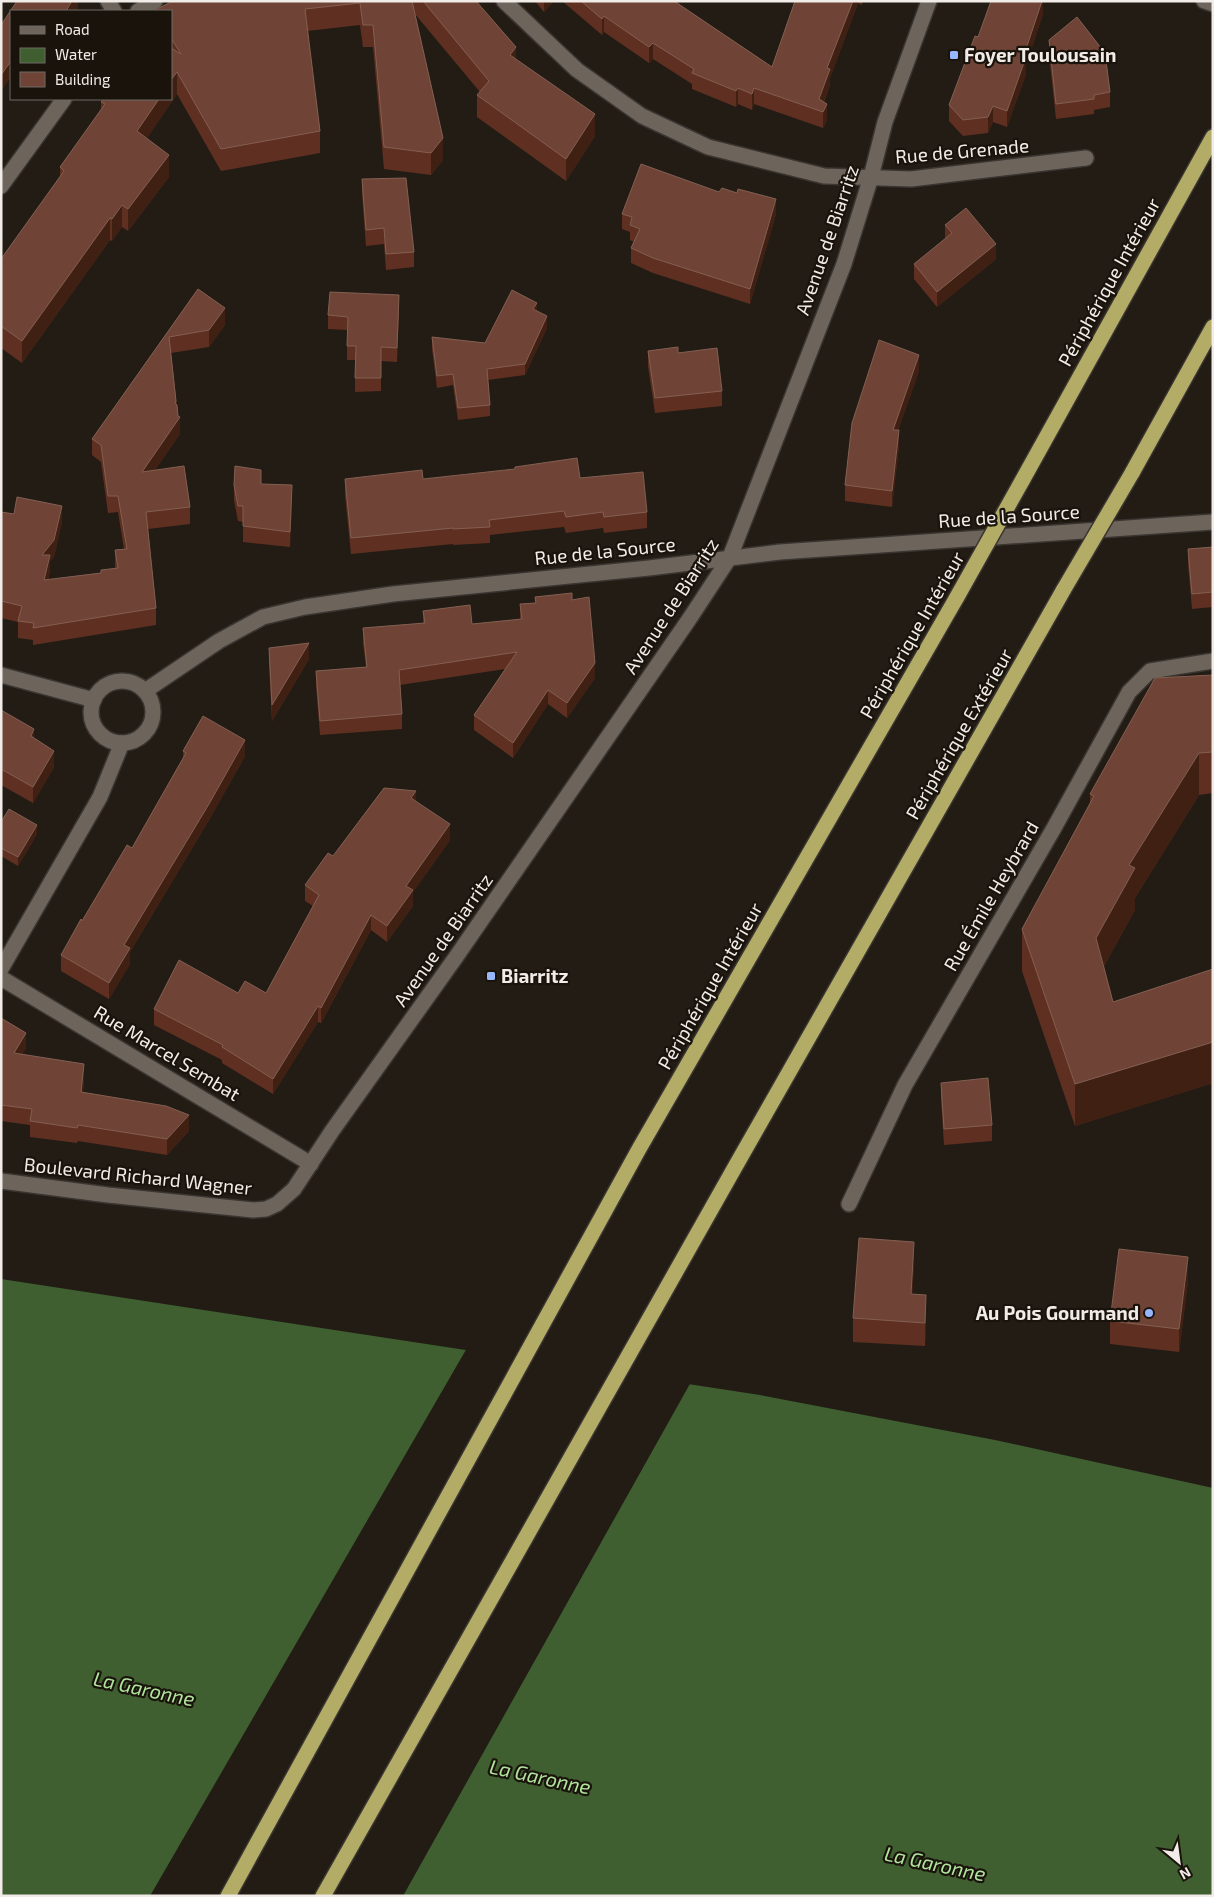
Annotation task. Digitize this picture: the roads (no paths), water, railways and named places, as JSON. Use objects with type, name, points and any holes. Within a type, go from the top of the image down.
[{"type":"highway","name":"Périphérique Intérieur","points":[[228,1896],[639,1149],[957,597],[1213,137]]},
{"type":"highway","name":"Périphérique Extérieur","points":[[323,1896],[738,1160],[1132,473],[1213,327]]},
{"type":"street","points":[[140,10],[155,1]]},
{"type":"street","name":"Rue de Grenade","points":[[504,1],[577,70],[642,116],[708,147],[824,176],[911,179],[1086,158]]},
{"type":"street","name":"Avenue de Biarritz","points":[[311,1164],[534,844],[730,557],[844,264],[871,177],[885,122],[929,1]]},
{"type":"street","points":[[1204,1],[1213,4]]},
{"type":"street","points":[[1,186],[63,100]]},
{"type":"street","name":"Rue de la Source","points":[[144,691],[219,641],[263,617],[305,607],[393,594],[649,568],[780,552],[1213,522]]},
{"type":"street","name":"Rue Émile Heybrard","points":[[849,1204],[906,1084],[1054,828],[1129,692],[1150,671],[1213,661]]},
{"type":"street","points":[[1,675],[94,700]]},
{"type":"street","points":[[126,682],[136,685],[144,691],[152,703],[153,713],[151,724],[140,738],[122,743],[106,738],[95,727],[92,711],[94,700],[101,690],[110,684],[126,682]]},
{"type":"street","points":[[1,969],[100,797],[122,743]]},
{"type":"street","name":"Rue Marcel Sembat","points":[[1,978],[311,1164]]},
{"type":"street","name":"Boulevard Richard Wagner","points":[[1,1180],[108,1195],[252,1210],[266,1209],[277,1204],[294,1190],[311,1164]]},
{"type":"water","name":"La Garonne","points":[[1,1279],[760,1395],[995,1440],[1213,1488],[1213,1896],[1,1896]]},
{"type":"place","name":"Foyer Toulousain","points":[[954,55]]},
{"type":"place","name":"Biarritz","points":[[491,976]]},
{"type":"place","name":"Au Pois Gourmand","points":[[1149,1313]]}]
